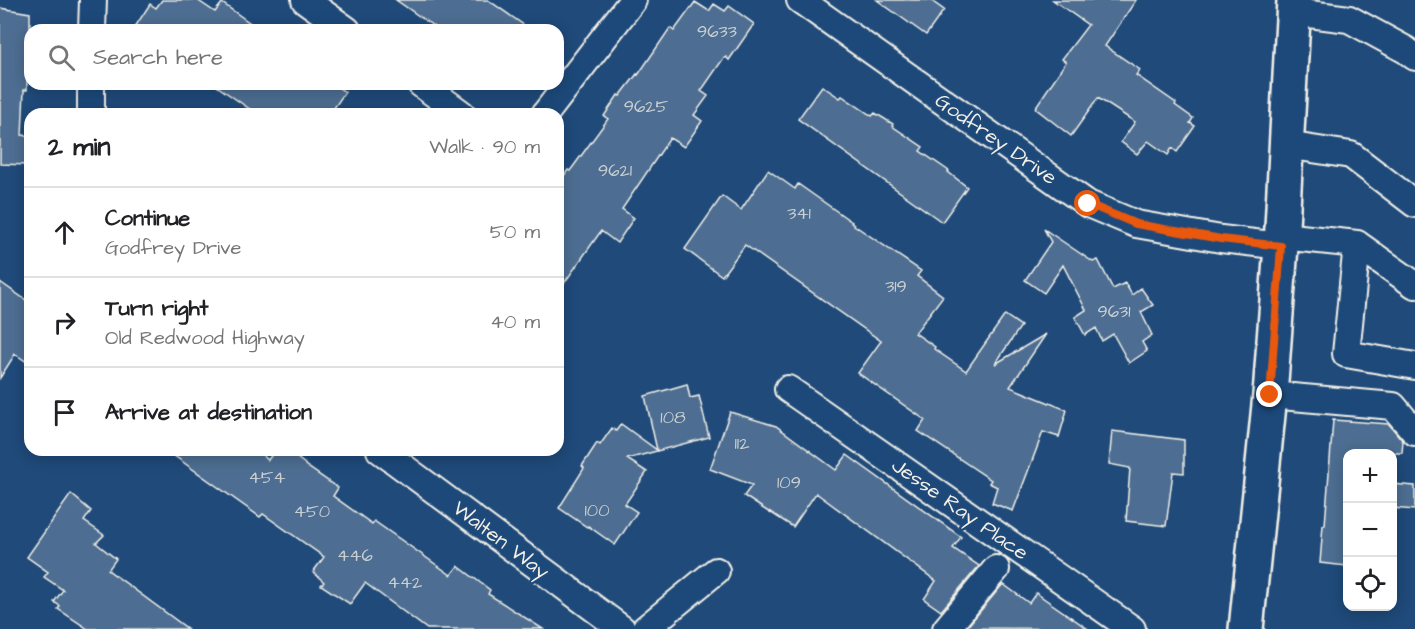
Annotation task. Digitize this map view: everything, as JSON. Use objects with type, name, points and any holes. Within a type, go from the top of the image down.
[{"type":"main road","points":[[1246,629],[1270,395],[1282,241],[1293,6]]},
{"type":"street","points":[[92,24],[93,0]]},
{"type":"street","points":[[306,0],[339,24]]},
{"type":"street","points":[[564,88],[633,0]]},
{"type":"street","name":"Godfrey Drive","points":[[800,0],[1088,204],[1136,224],[1221,239],[1357,244]]},
{"type":"street","points":[[1293,6],[1349,19],[1415,57]]},
{"type":"street","points":[[91,90],[91,108]]},
{"type":"street","points":[[429,90],[454,108]]},
{"type":"street","points":[[549,108],[563,90]]},
{"type":"street","points":[[1286,145],[1351,155],[1415,204]]},
{"type":"street","points":[[1415,285],[1357,244],[1346,354],[1415,366]]},
{"type":"street","name":"Jesse Ray Place","points":[[788,389],[1132,629]]},
{"type":"street","points":[[1270,395],[1393,405],[1415,432]]},
{"type":"street","name":"Walten Way","points":[[388,456],[622,629]]},
{"type":"street","points":[[946,629],[996,569]]},
{"type":"street","points":[[645,629],[716,571]]},
{"type":"building","points":[[162,0],[197,0],[215,12],[222,3],[252,24],[137,24],[150,4],[156,8]]},
{"type":"building","points":[[396,0],[488,0],[522,24],[430,24]]},
{"type":"building","points":[[877,0],[930,0],[944,10],[926,35]]},
{"type":"building","points":[[1053,0],[1136,0],[1105,46],[1140,70],[1136,75],[1193,118],[1190,123],[1195,126],[1177,152],[1172,148],[1168,155],[1148,141],[1137,154],[1121,142],[1135,122],[1098,98],[1071,136],[1035,108],[1066,62],[1062,59],[1088,25]]},
{"type":"building","points":[[695,2],[709,11],[714,4],[725,11],[729,6],[754,24],[729,60],[726,57],[723,59],[701,91],[708,96],[694,115],[702,121],[684,147],[670,138],[622,209],[634,218],[617,243],[601,231],[564,283],[564,176],[568,170],[570,171],[608,119],[604,116],[618,95],[620,96],[638,75],[670,28],[674,31]]},
{"type":"building","points":[[0,8],[30,13],[30,24],[24,24],[22,135],[24,135],[24,165],[0,164]]},
{"type":"building","points":[[822,86],[872,116],[875,113],[893,124],[892,126],[923,147],[920,151],[967,187],[942,222],[798,119]]},
{"type":"building","points":[[223,90],[342,90],[345,92],[334,108],[248,108]]},
{"type":"building","points":[[768,170],[795,189],[798,184],[921,271],[917,276],[943,296],[915,333],[966,371],[1005,315],[1021,326],[995,364],[1046,334],[1010,387],[1067,410],[1059,437],[1043,432],[1013,511],[992,503],[997,487],[989,483],[991,480],[918,431],[925,420],[858,373],[881,341],[745,245],[722,276],[685,249],[722,196],[741,210]]},
{"type":"building","points":[[1044,229],[1093,262],[1098,260],[1113,289],[1125,283],[1132,295],[1141,288],[1153,305],[1141,312],[1152,335],[1142,342],[1147,351],[1129,363],[1113,334],[1102,341],[1096,328],[1085,335],[1075,317],[1086,310],[1063,265],[1044,293],[1025,280],[1051,242]]},
{"type":"building","points":[[0,282],[24,299],[24,360],[15,354],[0,378]]},
{"type":"building","points":[[687,384],[690,398],[699,396],[709,437],[627,459],[647,472],[625,504],[637,512],[615,545],[559,508],[597,443],[600,445],[612,428],[616,431],[621,424],[657,450],[645,396]]},
{"type":"building","points":[[730,412],[776,426],[836,470],[847,455],[961,537],[953,548],[979,566],[941,611],[924,599],[936,581],[816,493],[793,527],[770,513],[744,496],[752,485],[710,469]]},
{"type":"building","points":[[1333,420],[1389,424],[1403,441],[1402,453],[1397,453],[1397,449],[1343,449],[1343,566],[1320,563],[1323,525],[1325,525]]},
{"type":"building","points":[[1112,431],[1184,440],[1184,473],[1173,472],[1166,526],[1126,521],[1130,468],[1109,464]]},
{"type":"building","points":[[174,456],[264,456],[268,460],[271,456],[295,456],[338,488],[333,496],[372,524],[374,521],[451,575],[458,566],[490,590],[488,594],[543,629],[427,629],[365,583],[350,604],[321,585],[324,582],[313,572],[324,557],[263,514],[260,517]]},
{"type":"building","points":[[1397,484],[1415,486],[1415,510],[1397,508]]},
{"type":"building","points":[[71,494],[91,511],[84,521],[104,535],[96,543],[116,559],[108,570],[188,629],[88,629],[58,609],[60,606],[54,602],[63,590],[44,577],[48,572],[27,557]]},
{"type":"building","points":[[1003,584],[1029,603],[1036,593],[1088,629],[966,628]]},
{"type":"route","points":[[1088,204],[1136,224],[1221,239],[1281,246],[1270,395]]}]
